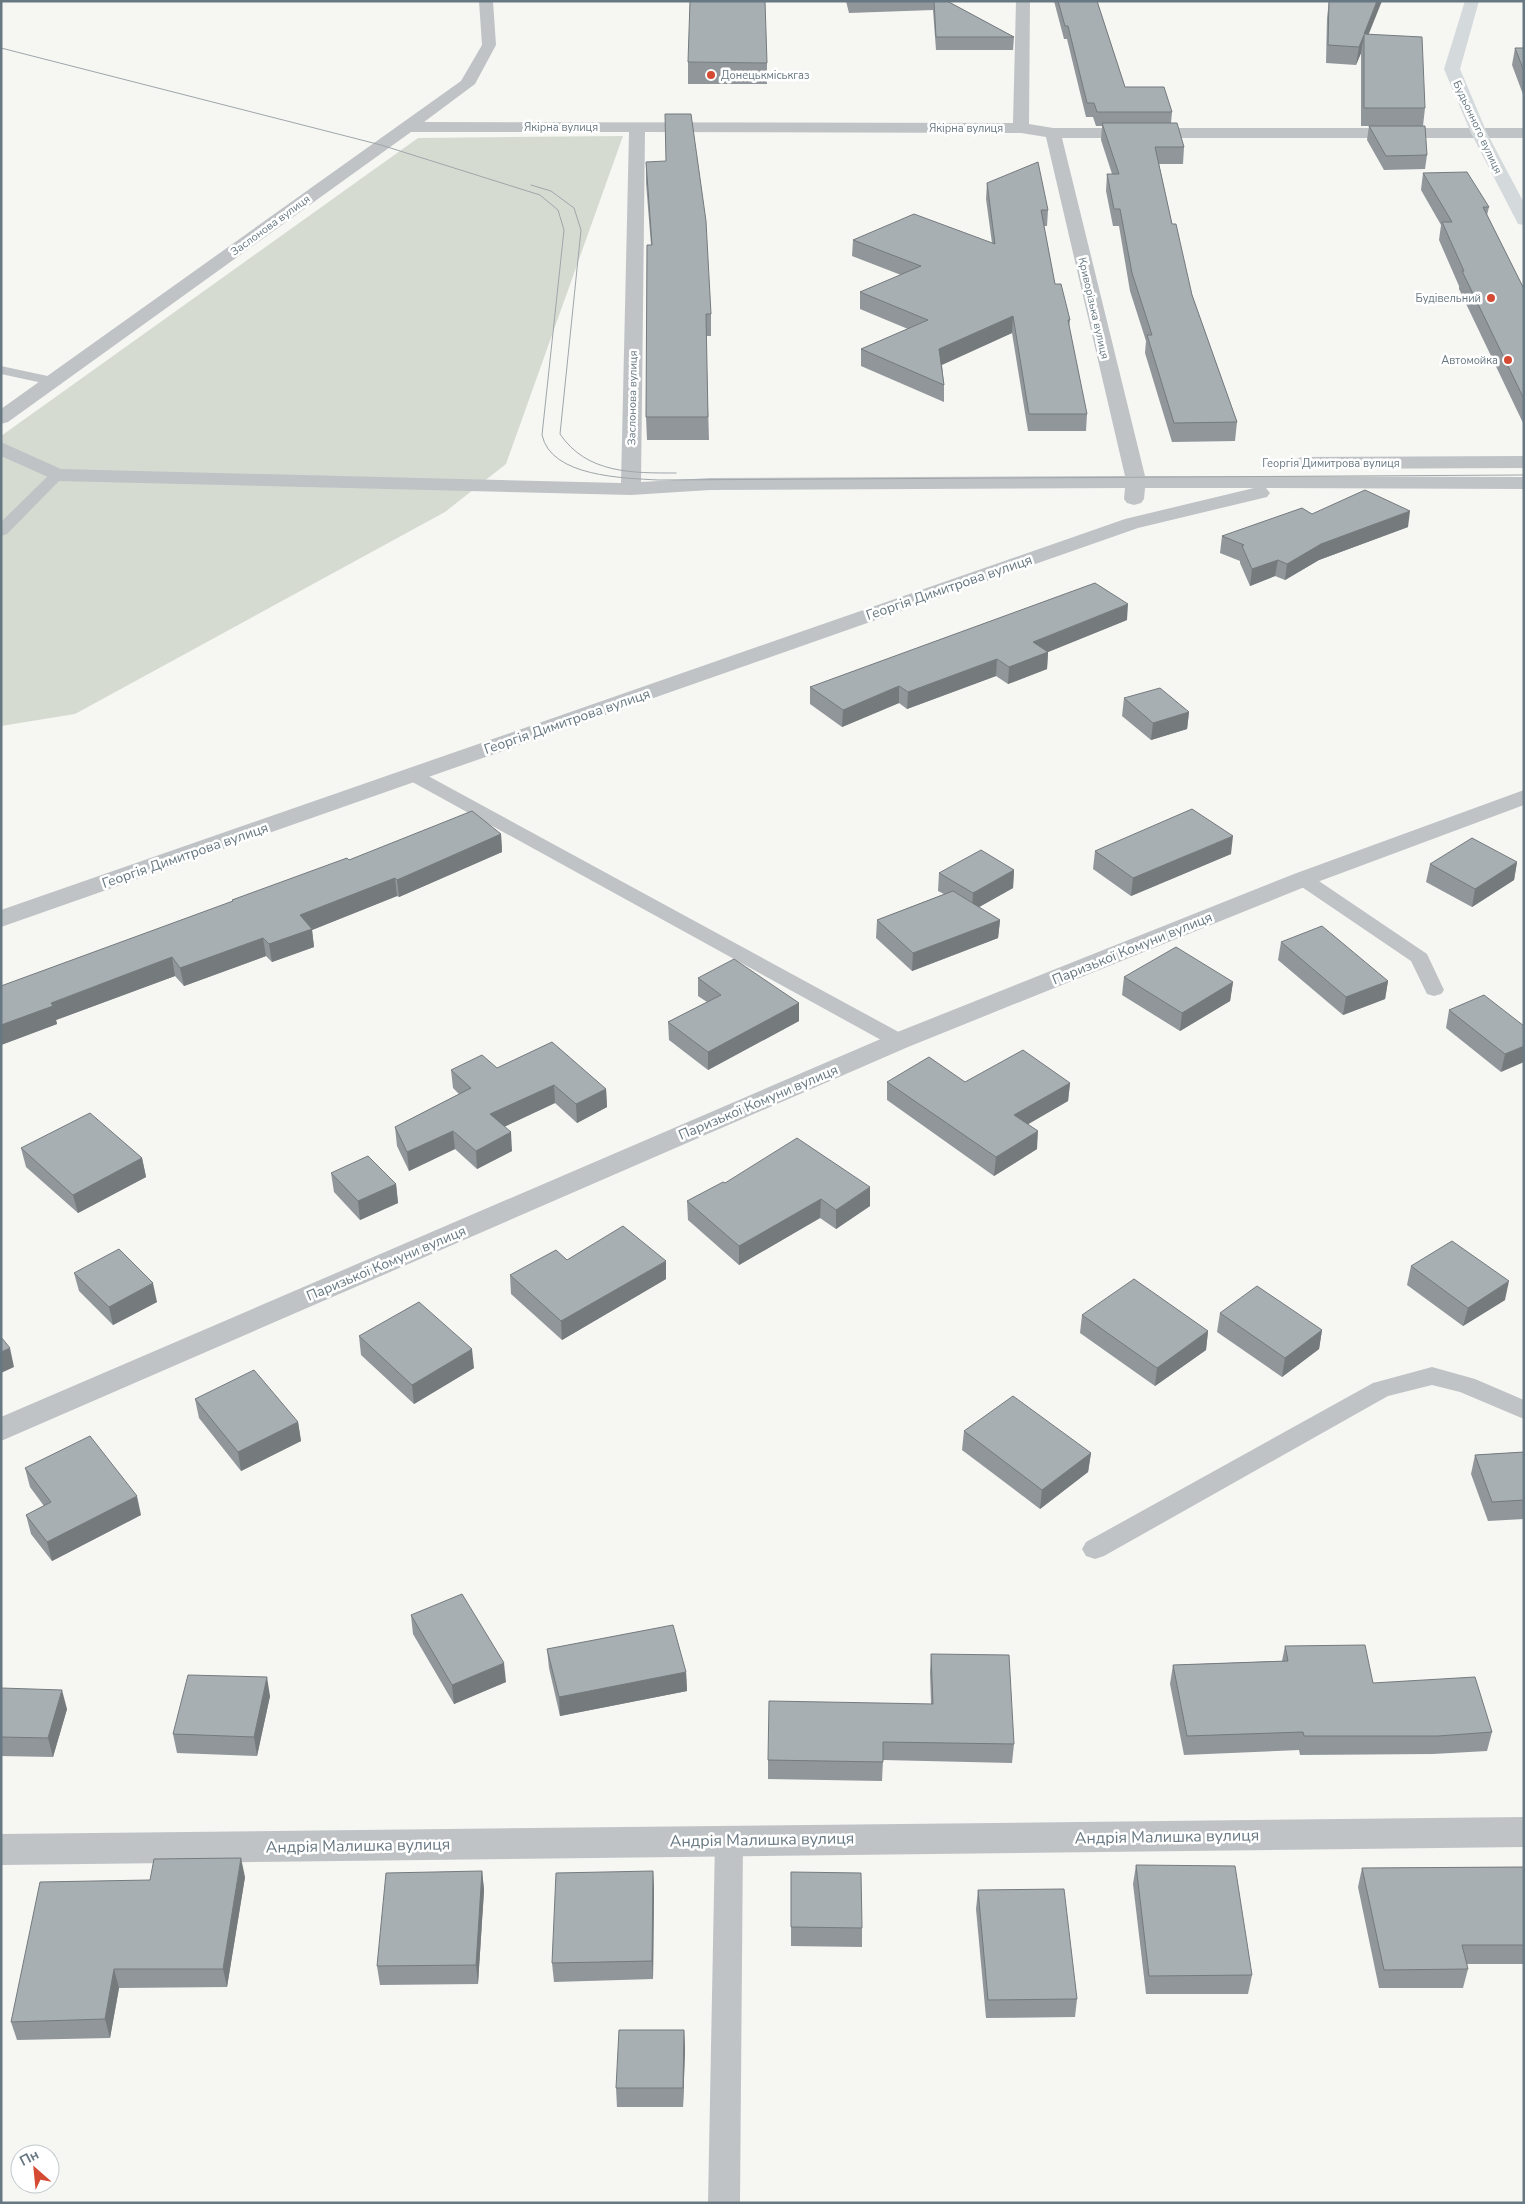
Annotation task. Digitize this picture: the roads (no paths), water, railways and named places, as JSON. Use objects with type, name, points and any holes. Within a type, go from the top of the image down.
[{"type":"main road","name":"Будьонного вулиця","points":[[1472,1],[1452,69],[1479,133],[1524,220]]},
{"type":"street","name":"Заслонова вулиця","points":[[1,418],[467,84],[489,45],[486,1]]},
{"type":"street","points":[[1021,128],[1023,1]]},
{"type":"street","name":"Якірна вулиця","points":[[407,127],[1021,128],[1053,133],[1524,133]]},
{"type":"street","name":"Заслонова вулиця","points":[[631,488],[636,127]]},
{"type":"street","name":"Криворізька вулиця","points":[[1053,133],[1133,473]]},
{"type":"street","name":"Георгія Димитрова вулиця","points":[[1,448],[57,474],[631,488],[710,484],[1133,473],[1180,463]]},
{"type":"street","name":"Георгія Димитрова вулиця","points":[[1288,463],[1524,462]]},
{"type":"street","name":"Георгія Димитрова вулиця","points":[[631,488],[707,465],[1133,473],[1308,482],[1524,483]]},
{"type":"street","points":[[1132,523],[1133,473]]},
{"type":"street","name":"Георгія Димитрова вулиця","points":[[1,919],[1132,523],[1308,482]]},
{"type":"street","name":"Паризької Комуни вулиця","points":[[1,1430],[899,1041],[1303,879],[1524,796]]},
{"type":"street","name":"Андрія Малишка вулиця","points":[[1,1850],[1524,1832]]},
{"type":"lane","points":[[1,370],[52,381]]},
{"type":"lane","points":[[1,531],[57,474]]},
{"type":"lane","points":[[414,775],[899,1041]]},
{"type":"lane","points":[[1303,879],[1420,958],[1434,990]]},
{"type":"lane","points":[[1095,1549],[1380,1389],[1432,1376],[1466,1385],[1524,1410]]},
{"type":"lane","points":[[724,2203],[729,1840]]},
{"type":"tram line","points":[[1,48],[381,145],[540,195],[558,210],[564,230],[542,435],[548,449],[559,459],[574,467],[591,472],[609,476],[658,480],[1524,475]]},
{"type":"tram line","points":[[531,185],[551,191],[574,208],[581,230],[560,434],[583,457],[597,464],[644,473],[676,473]]},
{"type":"place","name":"Донецькміськгаз","points":[[711,75]]},
{"type":"place","name":"Будівельний","points":[[1491,298]]},
{"type":"place","name":"Автомойка","points":[[1508,360]]}]
